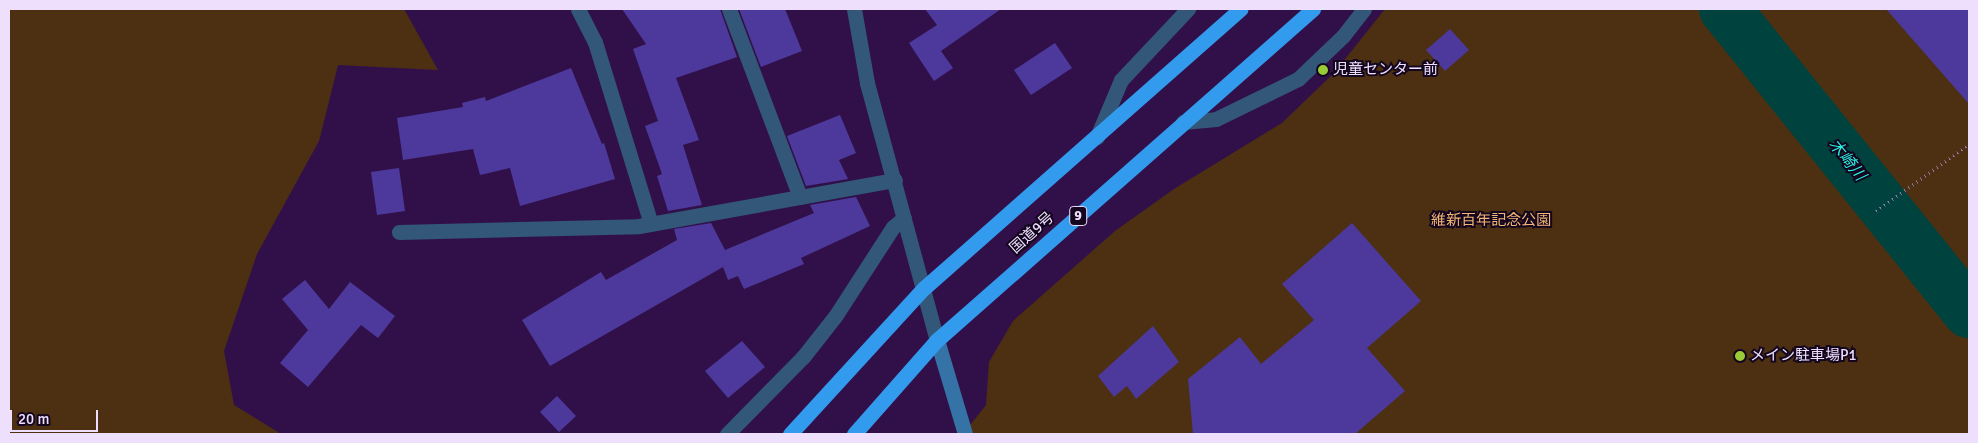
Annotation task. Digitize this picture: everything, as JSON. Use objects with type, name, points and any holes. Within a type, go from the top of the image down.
[{"type":"highway","name":"国道9号","points":[[790,434],[924,288],[1241,9]]},
{"type":"highway","name":"国道9号","points":[[854,434],[937,340],[1313,9]]},
{"type":"street","points":[[578,9],[595,42],[651,224]]},
{"type":"street","points":[[730,9],[800,197]]},
{"type":"street","points":[[854,9],[867,83],[937,340],[965,434]]},
{"type":"street","points":[[1097,136],[1121,80],[1188,9]]},
{"type":"street","points":[[1183,122],[1216,119],[1298,79],[1343,36],[1364,9]]},
{"type":"street","points":[[399,232],[651,224],[894,180]]},
{"type":"street","points":[[727,434],[803,357],[836,316],[893,227],[904,218]]},
{"type":"path","points":[[1876,211],[1969,144]]},
{"type":"green space","points":[[9,9],[404,9],[438,70],[338,65],[319,141],[257,254],[224,351],[234,405],[281,434],[9,434]]},
{"type":"green space","name":"維新百年記念公園","points":[[1385,9],[1969,9],[1969,434],[963,434],[986,405],[989,362],[1013,321],[1115,231],[1174,189],[1282,123],[1334,73]]},
{"type":"building","points":[[622,9],[720,9],[737,57],[676,78],[699,140],[683,145],[702,205],[668,211],[657,176],[662,174],[645,126],[658,121],[633,49],[646,44]]},
{"type":"building","points":[[739,9],[785,9],[802,51],[761,67]]},
{"type":"building","points":[[925,9],[1001,9],[941,51],[953,68],[934,81],[909,43],[937,25]]},
{"type":"building","points":[[1886,9],[1969,9],[1969,104]]},
{"type":"building","points":[[1450,29],[1469,50],[1445,71],[1426,50]]},
{"type":"building","points":[[1055,43],[1072,68],[1031,95],[1014,70]]},
{"type":"building","points":[[571,68],[602,144],[604,143],[615,179],[520,206],[510,168],[480,175],[473,149],[403,160],[397,118],[463,107],[462,103],[485,97],[486,101]]},
{"type":"building","points":[[840,115],[856,153],[839,160],[848,179],[806,186],[787,136]]},
{"type":"building","points":[[399,168],[405,211],[377,215],[371,172]]},
{"type":"building","points":[[856,197],[870,226],[801,258],[804,264],[744,289],[738,276],[728,280],[723,267],[550,366],[522,320],[601,272],[606,280],[677,240],[674,229],[711,223],[725,250],[814,213],[810,205]]},
{"type":"building","points":[[1352,223],[1421,301],[1367,348],[1405,391],[1355,434],[1193,434],[1188,379],[1240,337],[1261,364],[1314,320],[1282,284]]},
{"type":"building","points":[[305,280],[329,309],[350,282],[395,316],[378,338],[361,325],[308,387],[280,363],[308,330],[282,299]]},
{"type":"building","points":[[1153,326],[1179,362],[1136,399],[1127,386],[1114,397],[1098,376]]},
{"type":"building","points":[[742,341],[765,367],[728,398],[705,371]]},
{"type":"building","points":[[557,396],[576,416],[559,432],[540,412]]},
{"type":"waterway","name":"木崎川","points":[[1725,9],[1969,312]]},
{"type":"place","name":"児童センター前","points":[[1323,70]]},
{"type":"place","name":"メイン駐車場P1","points":[[1740,356]]}]
